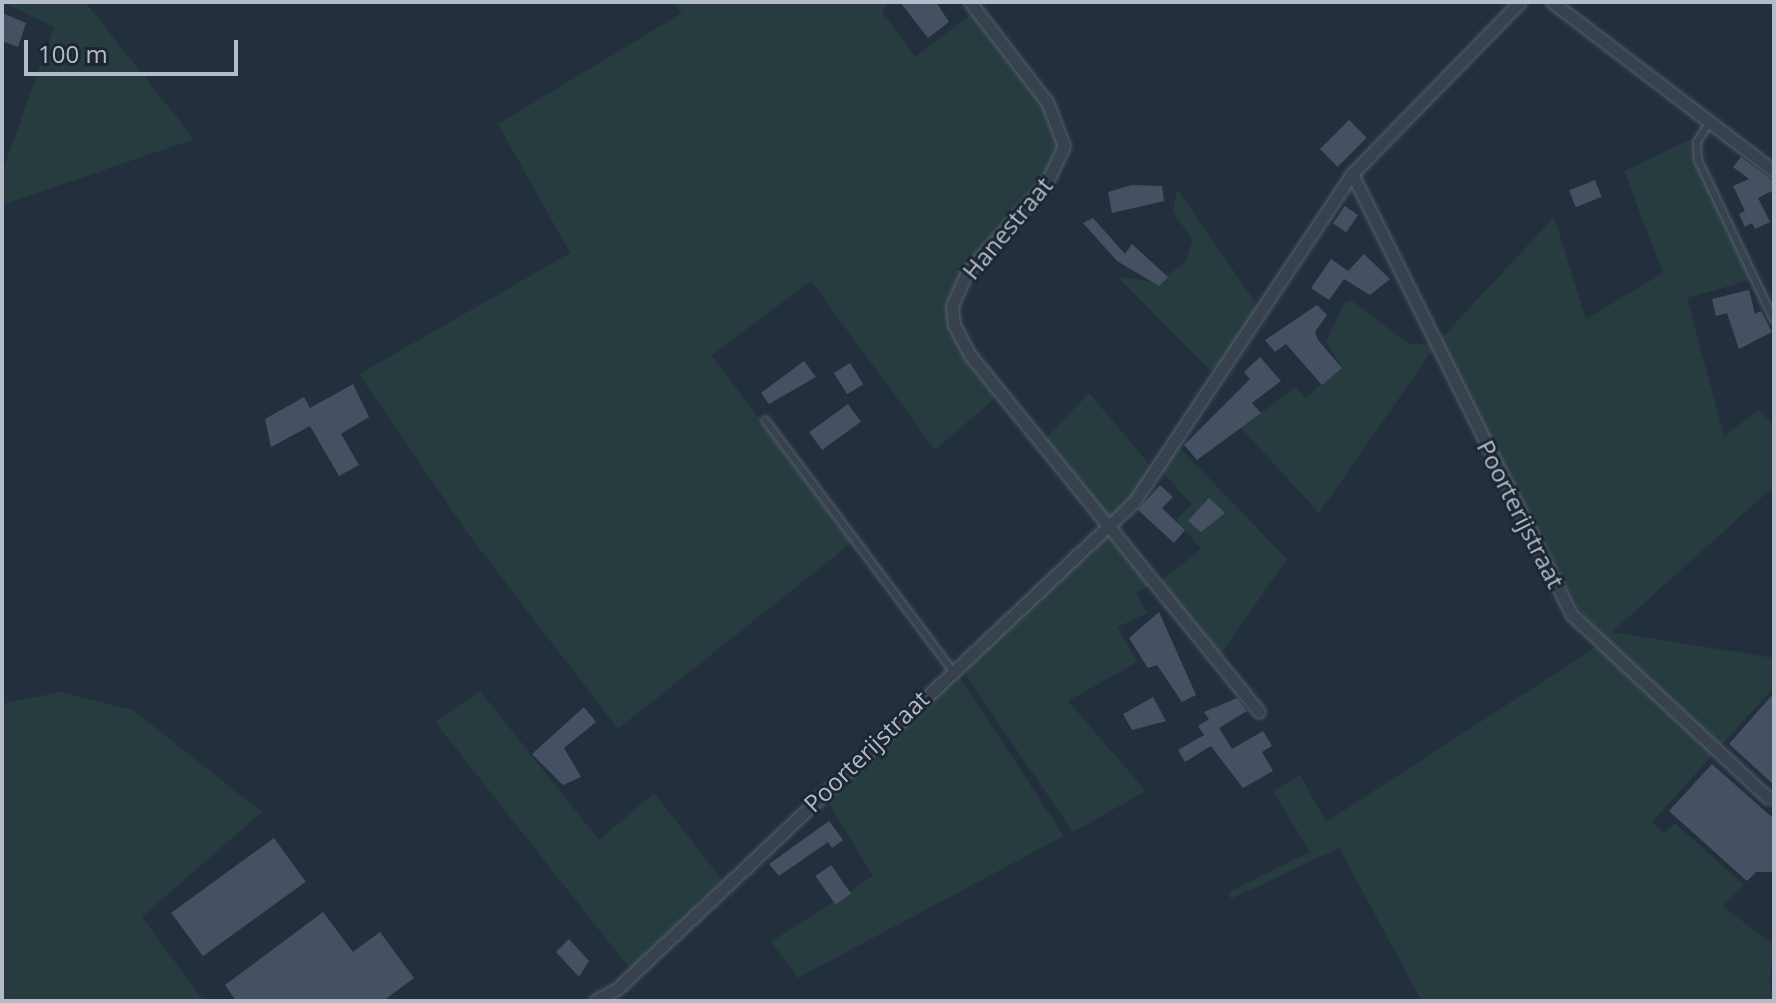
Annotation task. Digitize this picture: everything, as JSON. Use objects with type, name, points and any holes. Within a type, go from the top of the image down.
[{"type":"street","name":"Hanestraat","points":[[970,2],[1047,102],[1064,146],[1046,184],[967,272],[952,306],[954,325],[970,355],[1110,525]]},
{"type":"street","name":"Poorterijstraat","points":[[595,1001],[626,981],[951,669],[1110,525],[1176,444],[1259,308],[1352,174],[1520,2]]},
{"type":"street","points":[[1552,2],[1774,171]]},
{"type":"street","name":"Poorterijstraat","points":[[1352,174],[1572,615],[1768,798]]},
{"type":"street","points":[[1110,525],[1259,712]]},
{"type":"lane","points":[[1709,123],[1697,142],[1698,160],[1774,320]]},
{"type":"lane","points":[[765,420],[951,669]]},
{"type":"green space","points":[[2,2],[85,2],[194,139],[2,205],[2,173],[54,27]]},
{"type":"green space","points":[[672,2],[889,2],[882,11],[915,57],[976,10],[1055,116],[1060,160],[958,288],[954,325],[1001,393],[935,450],[811,281],[711,356],[855,540],[618,729],[469,535],[359,374],[570,253],[498,124],[682,13]]},
{"type":"green space","points":[[1702,134],[1698,160],[1754,279],[1687,298],[1724,436],[1759,410],[1774,425],[1774,486],[1612,632],[1774,658],[1774,687],[1652,822],[1664,833],[1675,823],[1744,885],[1723,906],[1774,945],[1769,982],[1774,1001],[1422,1001],[1339,848],[1231,899],[1229,892],[1310,852],[1273,791],[1300,775],[1326,822],[1599,645],[1436,345],[1319,513],[1241,428],[1295,387],[1306,398],[1341,366],[1326,342],[1345,302],[1351,300],[1409,344],[1436,344],[1554,217],[1586,319],[1663,273],[1624,171]]},
{"type":"green space","points":[[1177,189],[1259,308],[1218,378],[1118,277],[1157,282],[1185,263],[1193,240],[1173,212]]},
{"type":"green space","points":[[1089,393],[1156,472],[1110,525],[1042,442]]},
{"type":"green space","points":[[1176,444],[1287,559],[1219,657],[1162,587],[1162,580],[1201,549],[1176,520],[1191,504],[1159,468]]},
{"type":"green space","points":[[1100,539],[1113,539],[1151,585],[1136,593],[1147,613],[1118,627],[1137,662],[1068,701],[1146,791],[1073,832],[966,676],[967,666]]},
{"type":"green space","points":[[957,673],[1064,836],[798,978],[771,942],[873,876],[825,797]]},
{"type":"green space","points":[[480,691],[599,840],[654,793],[723,881],[630,969],[435,722]]},
{"type":"green space","points":[[61,692],[133,710],[262,812],[142,917],[204,1001],[2,1001],[2,704]]},
{"type":"building","points":[[900,2],[936,2],[949,22],[928,38]]},
{"type":"building","points":[[2,13],[26,23],[18,47],[2,41]]},
{"type":"building","points":[[1349,120],[1367,138],[1338,167],[1320,149]]},
{"type":"building","points":[[1741,157],[1774,182],[1774,190],[1758,198],[1770,222],[1755,229],[1752,223],[1745,227],[1739,214],[1745,211],[1733,186],[1749,179],[1733,167]]},
{"type":"building","points":[[1595,180],[1602,197],[1576,207],[1569,190]]},
{"type":"building","points":[[1132,185],[1162,186],[1164,201],[1112,213],[1108,192]]},
{"type":"building","points":[[1345,206],[1358,215],[1346,232],[1333,223]]},
{"type":"building","points":[[1093,218],[1125,254],[1132,244],[1168,277],[1159,286],[1117,261],[1083,223]]},
{"type":"building","points":[[1364,254],[1390,279],[1370,295],[1344,279],[1329,300],[1311,288],[1331,259],[1348,271]]},
{"type":"building","points":[[1749,290],[1755,314],[1761,311],[1772,332],[1739,349],[1727,313],[1716,316],[1712,299]]},
{"type":"building","points":[[1317,305],[1327,315],[1315,332],[1318,340],[1342,368],[1322,385],[1286,344],[1275,352],[1265,340]]},
{"type":"building","points":[[1260,357],[1281,381],[1252,403],[1261,413],[1197,460],[1184,445],[1250,379],[1244,372]]},
{"type":"building","points":[[804,361],[816,377],[769,404],[761,393]]},
{"type":"building","points":[[850,363],[863,384],[847,394],[834,373]]},
{"type":"building","points":[[353,384],[369,417],[341,434],[359,465],[339,476],[310,426],[271,447],[265,419],[304,397],[310,408]]},
{"type":"building","points":[[848,404],[861,422],[822,450],[809,432]]},
{"type":"building","points":[[1160,485],[1173,497],[1162,508],[1185,530],[1174,543],[1138,510]]},
{"type":"building","points":[[1209,498],[1225,513],[1201,532],[1188,521]]},
{"type":"building","points":[[1159,612],[1196,695],[1182,702],[1157,665],[1148,668],[1129,638]]},
{"type":"building","points":[[1774,693],[1774,785],[1729,744]]},
{"type":"building","points":[[1153,697],[1166,721],[1132,730],[1123,714]]},
{"type":"building","points":[[1237,698],[1247,711],[1219,728],[1232,749],[1263,731],[1272,746],[1262,752],[1273,771],[1243,788],[1211,746],[1185,762],[1178,750],[1204,735],[1198,726],[1209,719],[1204,712]]},
{"type":"building","points":[[584,707],[596,722],[564,748],[581,777],[563,785],[532,754]]},
{"type":"building","points":[[1712,764],[1774,819],[1774,872],[1756,872],[1747,881],[1669,811]]},
{"type":"building","points":[[829,821],[843,840],[832,848],[828,842],[779,876],[769,864]]},
{"type":"building","points":[[274,838],[306,882],[203,956],[171,913]]},
{"type":"building","points":[[831,865],[851,894],[836,905],[815,876]]},
{"type":"building","points":[[323,912],[353,952],[380,932],[414,978],[383,1001],[236,1001],[225,985]]},
{"type":"building","points":[[569,939],[589,961],[579,977],[556,952]]}]
